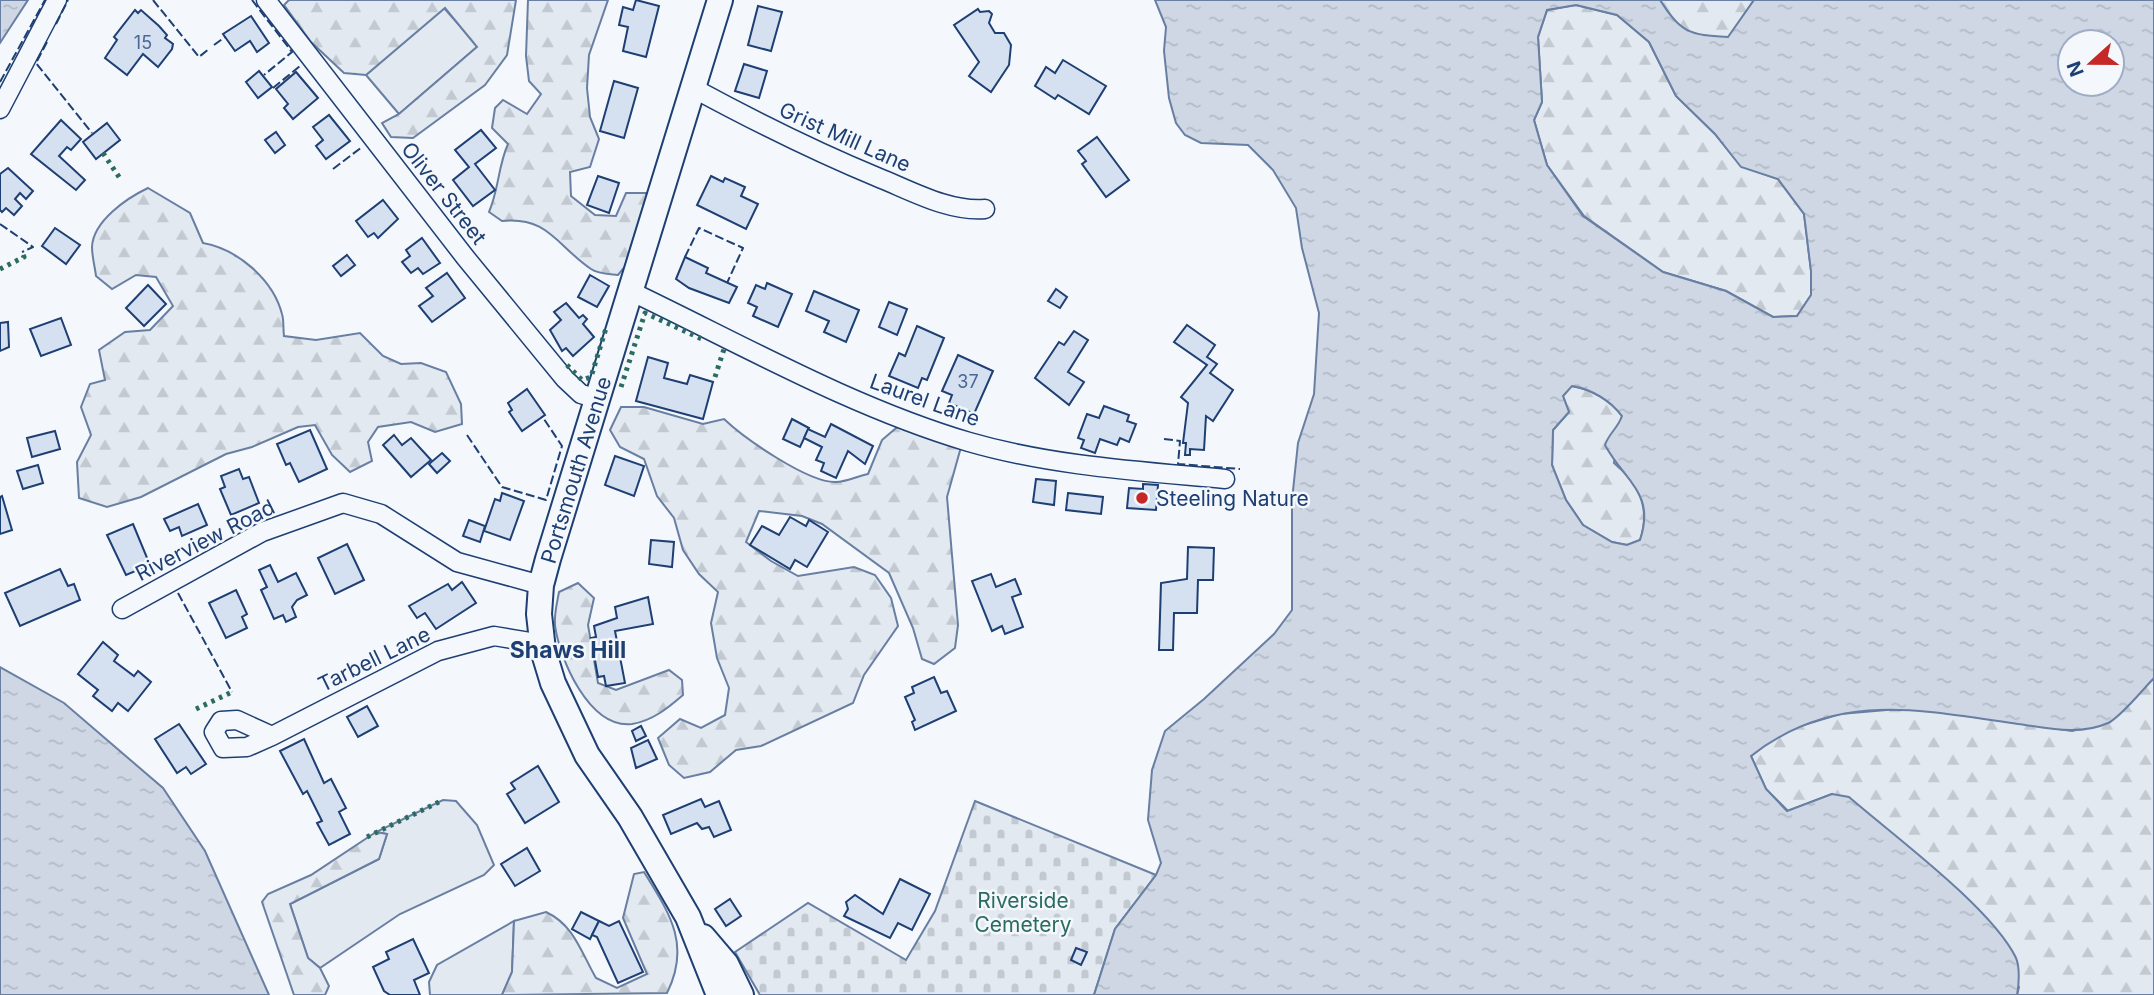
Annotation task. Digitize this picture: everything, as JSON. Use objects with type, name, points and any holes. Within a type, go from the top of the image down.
[{"type":"main road","name":"Portsmouth Avenue","points":[[719,995],[688,917],[630,817],[577,737],[553,683],[542,644],[539,614],[541,585],[720,0]]},
{"type":"main road","name":"Portsmouth Avenue","points":[[688,917],[726,964],[741,995]]},
{"type":"street","points":[[0,110],[57,0]]},
{"type":"street","name":"Oliver Street","points":[[266,0],[465,257],[565,379],[581,394],[598,400]]},
{"type":"street","name":"Grist Mill Lane","points":[[693,89],[826,156],[938,201],[969,210],[985,209]]},
{"type":"street","name":"Laurel Lane","points":[[631,291],[850,397],[969,442],[1052,461],[1225,479]]},
{"type":"street","name":"Riverview Road","points":[[122,608],[262,531],[343,503],[381,514],[457,562],[541,585]]},
{"type":"street","name":"Tarbell Lane","points":[[272,736],[438,651],[495,636],[542,644]]},
{"type":"green space","points":[[289,0],[516,0],[507,55],[485,85],[413,138],[391,137],[382,123],[399,114],[477,47],[445,8],[366,75],[344,73],[311,42],[284,5]]},
{"type":"green space","points":[[528,0],[608,0],[589,55],[587,88],[590,117],[599,139],[590,167],[570,172],[571,196],[595,215],[616,216],[626,193],[646,193],[646,226],[632,257],[618,275],[591,269],[551,234],[531,223],[502,221],[489,212],[508,144],[492,128],[495,108],[503,100],[527,114],[541,94],[529,81],[526,56]]},
{"type":"green space","points":[[1660,0],[1754,0],[1728,38],[1704,36],[1688,31],[1674,20]]},
{"type":"green space","points":[[1576,5],[1617,15],[1649,42],[1676,96],[1715,134],[1741,166],[1778,179],[1804,214],[1811,295],[1797,316],[1773,317],[1726,291],[1663,272],[1584,216],[1547,165],[1534,120],[1542,102],[1538,37],[1547,10]]},
{"type":"green space","points":[[444,8],[478,46],[399,114],[366,75]]},
{"type":"green space","points":[[148,188],[190,213],[203,243],[216,246],[241,259],[262,278],[271,289],[283,316],[284,336],[316,340],[360,333],[383,356],[401,364],[421,363],[446,372],[461,404],[462,424],[435,432],[411,422],[378,427],[368,442],[372,461],[350,472],[332,455],[315,425],[298,427],[252,447],[226,454],[141,497],[107,507],[79,498],[77,462],[91,435],[81,407],[90,384],[105,380],[99,350],[125,332],[150,330],[173,306],[156,277],[136,275],[112,289],[96,276],[92,247],[98,228],[121,204]]},
{"type":"green space","points":[[1571,386],[1600,396],[1622,416],[1614,463],[1630,479],[1640,497],[1644,517],[1640,540],[1627,545],[1612,542],[1583,525],[1566,500],[1552,465],[1553,430],[1569,412],[1563,396]]},
{"type":"green space","points":[[621,407],[644,407],[703,424],[724,419],[761,448],[794,468],[836,482],[868,474],[882,440],[902,423],[961,447],[947,497],[958,625],[955,648],[934,664],[922,659],[913,628],[889,573],[822,524],[802,516],[759,511],[746,542],[771,561],[798,576],[854,567],[875,575],[891,598],[898,626],[864,675],[853,703],[761,746],[736,750],[710,772],[684,778],[669,765],[658,738],[680,719],[701,728],[725,715],[729,688],[717,658],[711,623],[718,592],[699,574],[683,550],[674,518],[657,496],[644,459],[620,447],[610,430]]},
{"type":"green space","points":[[578,583],[594,598],[588,625],[598,683],[616,690],[669,670],[682,680],[683,695],[672,705],[646,720],[632,724],[617,723],[590,704],[570,672],[558,639],[555,621],[559,592]]},
{"type":"green space","points":[[2154,678],[2154,995],[2017,995],[2019,987],[1832,794],[1788,811],[1766,789],[1751,756],[1784,731],[1840,714],[1910,708],[2072,731],[2110,722]]},
{"type":"green space","points":[[443,800],[456,801],[477,825],[494,865],[484,875],[400,914],[320,968],[308,958],[290,904],[379,859],[387,834],[376,832]]},
{"type":"green space","name":"Riverside Cemetery","points":[[975,801],[1156,875],[1115,929],[1094,995],[760,995],[735,952],[808,903],[906,960],[935,911]]},
{"type":"green space","points":[[376,832],[387,834],[379,859],[290,904],[308,958],[320,968],[329,986],[325,995],[294,995],[262,902],[268,894],[311,875]]},
{"type":"green space","points":[[644,872],[669,916],[677,945],[674,976],[667,993],[502,995],[512,972],[514,921],[546,912],[564,924],[596,978],[617,988],[647,974],[623,918],[634,874]]},
{"type":"green space","points":[[514,921],[512,972],[502,995],[430,995],[429,982],[437,965]]},
{"type":"water","points":[[0,0],[28,0],[0,43]]},
{"type":"water","points":[[1155,0],[1660,0],[1680,26],[1687,30],[1728,37],[1754,0],[2154,0],[2154,678],[2113,720],[2097,727],[2052,729],[1947,714],[1880,710],[1847,713],[1815,721],[1783,735],[1751,756],[1766,789],[1787,811],[1832,794],[1849,797],[1940,873],[2004,938],[2017,962],[2017,995],[1094,995],[1115,929],[1156,875],[1161,863],[1148,820],[1152,770],[1165,731],[1274,634],[1292,610],[1292,500],[1298,443],[1314,394],[1319,313],[1302,248],[1296,208],[1273,170],[1248,145],[1201,143],[1185,135],[1176,123],[1169,98],[1164,51],[1166,27]],"holes":[[[1576,5],[1617,15],[1649,42],[1676,96],[1715,134],[1741,167],[1778,179],[1804,214],[1811,295],[1797,316],[1773,317],[1726,291],[1663,272],[1583,216],[1547,165],[1534,120],[1542,102],[1538,37],[1547,10]],[[1572,386],[1600,396],[1622,416],[1605,445],[1641,498],[1644,524],[1640,540],[1627,545],[1612,542],[1583,525],[1566,500],[1552,465],[1553,430],[1569,412],[1563,396]]]},
{"type":"water","points":[[0,667],[64,703],[163,788],[205,851],[269,995],[0,995]]},
{"type":"building","points":[[636,0],[659,6],[646,57],[623,51],[628,27],[619,25],[623,7],[633,10]]},
{"type":"building","points":[[758,6],[782,12],[771,51],[748,45]]},
{"type":"building","points":[[978,9],[980,12],[989,11],[992,14],[989,23],[995,33],[1004,33],[1011,45],[1009,65],[991,92],[969,76],[979,62],[954,25]]},
{"type":"building","points":[[135,10],[138,13],[141,10],[159,26],[167,35],[165,38],[173,44],[158,67],[143,54],[127,75],[105,58],[117,40],[114,37]]},
{"type":"building","points":[[251,16],[269,43],[257,52],[250,41],[235,51],[223,34]]},
{"type":"building","points":[[1063,60],[1106,86],[1089,114],[1058,95],[1055,99],[1035,86],[1046,67],[1055,73]]},
{"type":"building","points":[[744,64],[767,71],[759,98],[735,91]]},
{"type":"building","points":[[259,71],[272,87],[258,98],[246,82]]},
{"type":"building","points":[[296,72],[318,98],[293,119],[284,108],[288,104],[276,89]]},
{"type":"building","points":[[614,81],[638,88],[624,138],[600,131]]},
{"type":"building","points":[[329,115],[350,141],[326,159],[316,146],[323,140],[313,127]]},
{"type":"building","points":[[61,120],[81,139],[71,150],[67,147],[59,156],[85,180],[76,190],[31,154]]},
{"type":"building","points":[[107,123],[120,140],[96,159],[83,142]]},
{"type":"building","points":[[481,130],[496,148],[475,164],[495,190],[473,206],[453,180],[469,167],[455,150]]},
{"type":"building","points":[[276,132],[285,145],[275,153],[265,140]]},
{"type":"building","points":[[1097,137],[1129,180],[1106,197],[1082,164],[1086,161],[1078,151]]},
{"type":"building","points":[[8,168],[33,191],[26,199],[20,193],[15,199],[22,206],[14,215],[6,208],[2,212],[0,210],[0,174]]},
{"type":"building","points":[[598,176],[619,183],[609,213],[587,205]]},
{"type":"building","points":[[711,176],[723,182],[725,178],[745,187],[741,196],[758,204],[746,229],[697,205]]},
{"type":"building","points":[[383,200],[398,219],[378,238],[374,233],[368,237],[356,221]]},
{"type":"building","points":[[55,228],[80,245],[66,264],[42,246]]},
{"type":"building","points":[[422,238],[440,263],[423,274],[418,268],[411,273],[402,262],[410,256],[406,250]]},
{"type":"building","points":[[347,255],[355,265],[341,276],[333,266]]},
{"type":"building","points":[[685,257],[708,268],[706,273],[737,287],[729,303],[689,288],[676,279]]},
{"type":"building","points":[[447,273],[465,298],[432,322],[419,306],[433,296],[426,288]]},
{"type":"building","points":[[590,275],[609,286],[597,307],[578,297]]},
{"type":"building","points":[[767,283],[792,294],[778,327],[753,316],[757,307],[748,303],[756,285],[765,289]]},
{"type":"building","points":[[148,285],[166,304],[144,326],[126,308]]},
{"type":"building","points":[[1056,289],[1067,297],[1060,308],[1048,301]]},
{"type":"building","points":[[814,291],[859,310],[846,342],[824,332],[829,321],[806,311]]},
{"type":"building","points":[[889,302],[907,309],[897,335],[879,327]]},
{"type":"building","points":[[566,303],[579,318],[583,315],[587,319],[583,324],[594,337],[573,356],[566,348],[562,351],[550,330],[561,320],[554,312]]},
{"type":"building","points":[[61,318],[71,345],[41,356],[30,329]]},
{"type":"building","points":[[8,322],[9,347],[0,351],[0,323]]},
{"type":"building","points":[[1187,325],[1215,345],[1207,357],[1217,364],[1210,373],[1233,390],[1213,421],[1206,416],[1204,450],[1190,449],[1190,455],[1185,455],[1186,443],[1183,443],[1188,403],[1181,397],[1207,365],[1174,342]]},
{"type":"building","points":[[917,326],[944,338],[927,380],[922,378],[918,388],[889,376],[899,353],[905,356]]},
{"type":"building","points":[[1074,331],[1088,340],[1068,372],[1084,382],[1069,405],[1035,378],[1059,342],[1064,345]]},
{"type":"building","points":[[958,355],[993,371],[974,414],[949,403],[952,395],[942,391]]},
{"type":"building","points":[[648,357],[668,363],[664,378],[687,384],[690,375],[713,382],[703,419],[636,401]]},
{"type":"building","points":[[527,389],[545,415],[522,431],[509,412],[512,410],[508,403]]},
{"type":"building","points":[[1104,406],[1129,415],[1127,421],[1136,424],[1129,442],[1120,438],[1117,445],[1100,439],[1095,453],[1081,448],[1084,440],[1078,438],[1087,414],[1099,418]]},
{"type":"building","points":[[792,419],[809,428],[800,447],[783,439]]},
{"type":"building","points":[[831,424],[873,446],[865,464],[848,451],[836,478],[821,471],[824,463],[816,460],[822,447],[804,438],[808,429],[825,437]]},
{"type":"building","points":[[310,430],[327,469],[299,482],[290,463],[286,465],[277,444]]},
{"type":"building","points":[[55,431],[60,449],[32,457],[27,438]]},
{"type":"building","points":[[394,435],[402,445],[411,438],[431,460],[411,477],[383,445]]},
{"type":"building","points":[[442,453],[450,461],[437,473],[429,464]]},
{"type":"building","points":[[615,456],[644,466],[634,496],[605,485]]},
{"type":"building","points":[[38,465],[43,483],[23,489],[17,471]]},
{"type":"building","points":[[239,469],[243,479],[249,477],[259,503],[231,515],[220,489],[225,487],[221,476]]},
{"type":"building","points":[[1036,479],[1056,481],[1054,505],[1033,502]]},
{"type":"building","name":"Steeling Nature","points":[[1143,484],[1158,485],[1156,510],[1127,508],[1129,488],[1143,489]]},
{"type":"building","points":[[502,493],[524,501],[510,540],[484,531],[495,499],[500,501]]},
{"type":"building","points":[[1068,493],[1103,497],[1101,514],[1066,510]]},
{"type":"building","points":[[2,496],[12,530],[0,534],[0,497]]},
{"type":"building","points":[[198,504],[207,525],[182,536],[179,527],[170,531],[164,519]]},
{"type":"building","points":[[790,517],[806,526],[809,520],[828,532],[807,567],[795,560],[790,569],[750,545],[762,526],[779,535]]},
{"type":"building","points":[[469,520],[485,526],[480,542],[463,536]]},
{"type":"building","points":[[133,524],[150,565],[126,575],[107,535]]},
{"type":"building","points":[[651,540],[674,542],[672,567],[649,564]]},
{"type":"building","points":[[347,544],[364,580],[335,594],[318,558]]},
{"type":"building","points":[[1188,547],[1214,548],[1213,580],[1198,580],[1197,613],[1174,613],[1173,650],[1159,650],[1161,583],[1187,579]]},
{"type":"building","points":[[270,565],[278,582],[296,573],[307,595],[297,600],[292,607],[296,617],[286,622],[283,615],[274,619],[261,590],[267,587],[259,570]]},
{"type":"building","points":[[60,569],[68,586],[74,584],[80,600],[20,626],[5,593]]},
{"type":"building","points":[[991,574],[996,587],[1015,579],[1021,594],[1012,597],[1023,627],[1005,634],[1002,626],[992,631],[972,581]]},
{"type":"building","points":[[462,582],[476,603],[436,629],[425,613],[417,618],[409,606],[448,584],[452,590]]},
{"type":"building","points":[[236,590],[247,614],[242,617],[247,628],[226,638],[209,603]]},
{"type":"building","points":[[648,597],[653,624],[615,631],[625,683],[606,686],[604,676],[598,677],[591,638],[596,637],[594,626],[617,618],[615,607]]},
{"type":"building","points":[[103,642],[118,655],[114,661],[134,676],[138,671],[151,682],[128,711],[118,703],[112,711],[93,696],[98,690],[78,674]]},
{"type":"building","points":[[934,677],[941,693],[947,691],[956,711],[915,730],[912,722],[915,720],[905,697],[914,693],[912,687]]},
{"type":"building","points":[[367,706],[378,726],[358,737],[347,717]]},
{"type":"building","points":[[179,724],[206,764],[191,774],[186,767],[177,773],[155,739]]},
{"type":"building","points":[[641,726],[646,736],[636,741],[632,731]]},
{"type":"building","points":[[304,739],[324,783],[331,779],[346,808],[339,812],[350,834],[329,845],[317,823],[322,821],[307,791],[303,794],[280,751]]},
{"type":"building","points":[[648,740],[657,759],[636,768],[631,748]]},
{"type":"building","points":[[538,766],[559,802],[525,823],[507,794],[515,789],[511,783]]},
{"type":"building","points":[[701,799],[705,807],[719,801],[731,830],[714,837],[709,827],[702,829],[697,823],[671,834],[663,815]]},
{"type":"building","points":[[527,848],[540,871],[515,886],[501,864]]},
{"type":"building","points":[[900,879],[930,894],[912,930],[898,923],[890,938],[844,916],[848,909],[846,902],[855,895],[883,914]]},
{"type":"building","points":[[730,899],[741,916],[726,926],[715,909]]},
{"type":"building","points":[[581,912],[599,921],[590,939],[572,929]]},
{"type":"building","points":[[599,921],[609,926],[619,921],[643,972],[618,983],[597,937],[592,935]]},
{"type":"building","points":[[413,939],[429,973],[414,980],[420,995],[390,995],[384,991],[373,967],[389,959],[386,952]]},
{"type":"building","points":[[1076,948],[1087,952],[1081,965],[1071,960]]},
{"type":"hedge","points":[[103,153],[121,180]]},
{"type":"hedge","points":[[0,269],[24,257],[22,252]]},
{"type":"hedge","points":[[621,387],[645,313],[702,339]]},
{"type":"hedge","points":[[567,365],[582,380],[591,377],[607,325]]},
{"type":"hedge","points":[[715,377],[724,349]]},
{"type":"hedge","points":[[196,709],[232,692]]},
{"type":"hedge","points":[[367,837],[443,800]]},
{"type":"fence","points":[[0,82],[45,0]]},
{"type":"fence","points":[[56,24],[68,0]]},
{"type":"fence","points":[[153,0],[199,57],[210,48]]},
{"type":"fence","points":[[252,0],[292,52],[264,75]]},
{"type":"fence","points":[[214,45],[225,37]]},
{"type":"fence","points":[[47,42],[36,63],[92,133]]},
{"type":"fence","points":[[273,88],[300,66]]},
{"type":"fence","points":[[333,169],[362,147]]},
{"type":"fence","points":[[0,224],[33,247],[22,252]]},
{"type":"fence","points":[[685,257],[699,228],[743,248],[727,283]]},
{"type":"fence","points":[[467,435],[502,487],[546,500],[562,446],[542,416]]},
{"type":"fence","points":[[1164,439],[1180,441],[1178,464],[1240,469]]},
{"type":"fence","points":[[178,593],[232,692]]},
{"type":"place","name":"Steeling Nature","points":[[1142,498]]},
{"type":"district","name":"Shaws Hill","points":[[568,650]]}]
